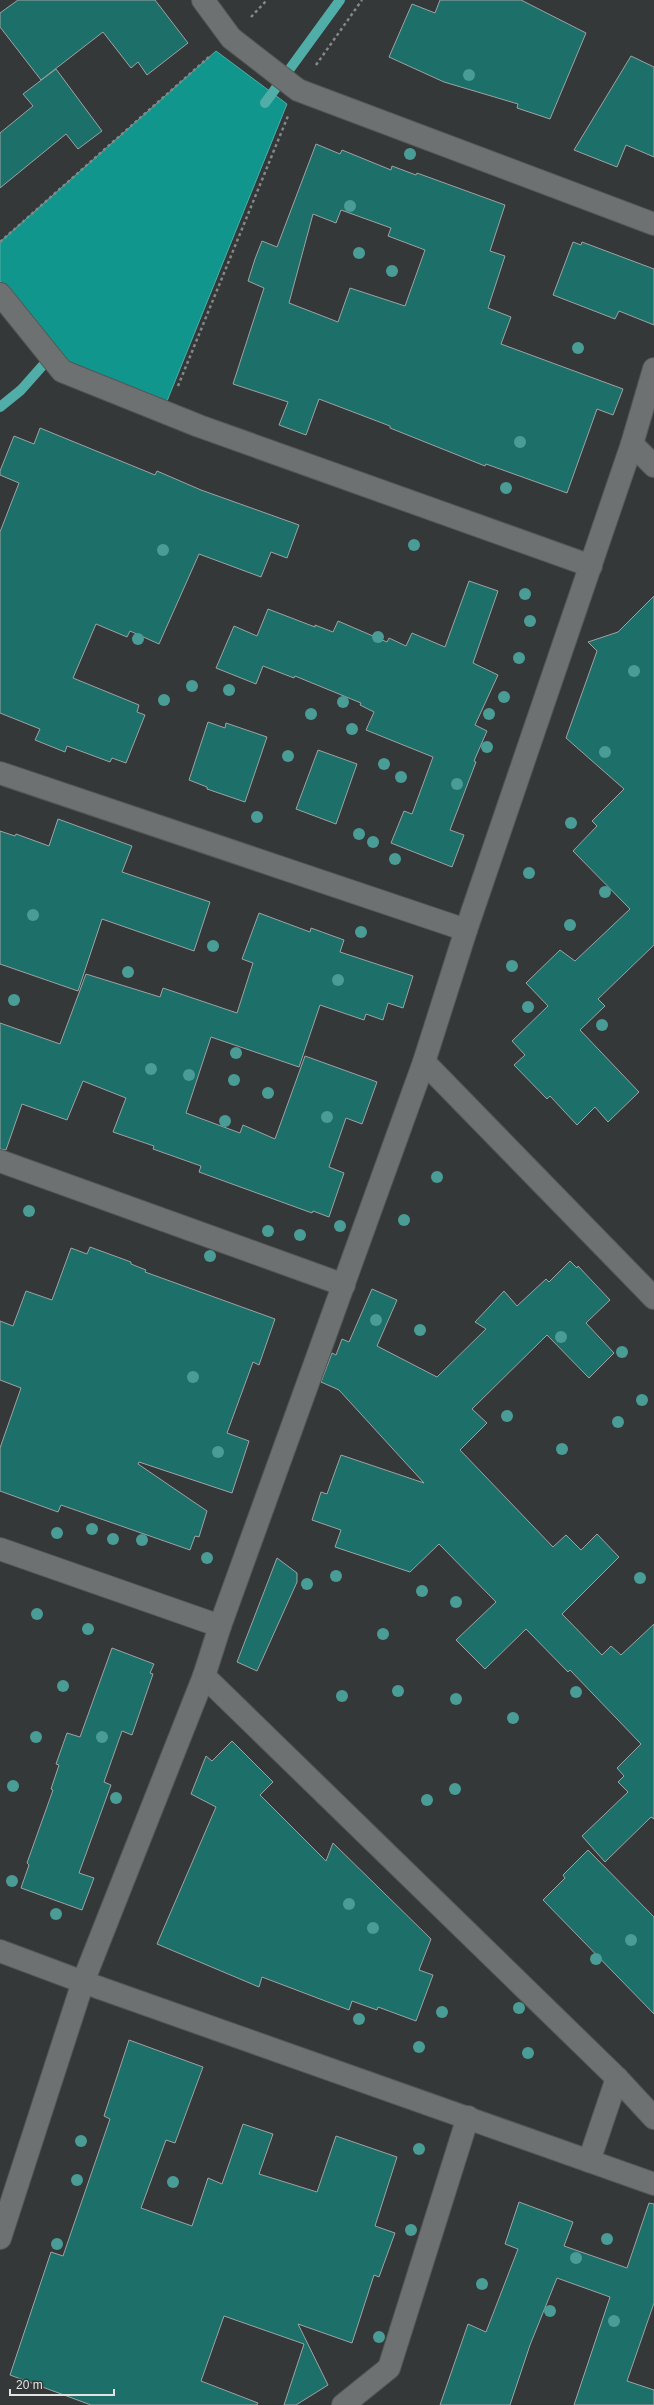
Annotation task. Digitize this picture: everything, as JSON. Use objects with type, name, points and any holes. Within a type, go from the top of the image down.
[{"type":"street","points":[[203,0],[231,38],[298,90],[654,224]]},
{"type":"street","points":[[0,294],[62,371],[199,426],[591,566]]},
{"type":"street","points":[[0,2238],[83,1982],[204,1676],[220,1626],[424,1062],[466,930],[632,444],[654,369]]},
{"type":"street","points":[[632,444],[654,466]]},
{"type":"street","points":[[0,773],[466,930]]},
{"type":"street","points":[[424,1062],[654,1298]]},
{"type":"street","points":[[0,1161],[344,1285]]},
{"type":"street","points":[[0,1549],[220,1626]]},
{"type":"street","points":[[204,1676],[617,2078],[654,2118]]},
{"type":"street","points":[[0,1951],[83,1982],[654,2184]]},
{"type":"street","points":[[589,2161],[617,2078]]},
{"type":"street","points":[[343,2405],[389,2368],[468,2117]]},
{"type":"path","points":[[167,413],[298,90],[362,0]]},
{"type":"path","points":[[0,242],[231,38]]},
{"type":"water","points":[[216,51],[287,104],[165,406],[69,365],[0,281],[0,242]]},
{"type":"building","points":[[18,0],[155,0],[188,43],[147,75],[138,62],[131,68],[103,32],[41,80],[0,27],[0,13]]},
{"type":"building","points":[[440,0],[521,0],[586,33],[550,119],[517,108],[518,104],[444,82],[389,57],[412,4],[435,13]]},
{"type":"building","points":[[631,56],[654,67],[654,157],[626,145],[617,167],[574,150]]},
{"type":"building","points":[[56,69],[102,131],[78,149],[66,134],[0,188],[0,133],[33,106],[23,94]]},
{"type":"building","points":[[316,144],[340,154],[342,150],[391,170],[392,166],[416,175],[417,173],[505,205],[490,251],[505,256],[488,308],[511,317],[501,344],[623,389],[613,415],[597,409],[567,493],[486,464],[485,466],[390,428],[390,426],[319,399],[306,435],[279,425],[288,402],[233,384],[264,288],[248,281],[255,259],[262,241],[277,247]],"holes":[[[341,210],[391,228],[388,236],[425,250],[405,306],[350,288],[338,322],[289,303],[313,214],[336,223]]]},
{"type":"building","points":[[573,242],[581,245],[582,242],[654,269],[654,325],[619,311],[615,319],[553,295]]},
{"type":"building","points":[[40,428],[155,475],[157,471],[201,490],[299,525],[287,558],[271,552],[261,577],[199,554],[159,644],[130,631],[127,637],[96,624],[73,678],[139,705],[137,712],[145,715],[126,763],[112,758],[110,762],[67,746],[65,752],[35,740],[40,729],[0,713],[0,532],[19,483],[0,475],[0,471],[14,436],[34,444]]},
{"type":"building","points":[[469,581],[498,591],[473,663],[498,675],[475,725],[487,731],[474,761],[476,762],[450,830],[464,835],[452,867],[391,843],[404,811],[412,814],[433,757],[366,730],[374,712],[360,705],[361,703],[295,676],[294,678],[263,666],[256,684],[216,668],[234,626],[257,636],[268,609],[315,627],[315,625],[333,632],[338,621],[387,642],[389,638],[406,646],[412,633],[445,647]]},
{"type":"building","points":[[654,596],[654,945],[598,999],[605,1006],[580,1030],[639,1092],[608,1122],[595,1107],[577,1125],[550,1096],[547,1099],[514,1065],[525,1055],[512,1041],[548,1006],[526,983],[560,950],[575,961],[630,909],[573,851],[597,826],[592,821],[624,789],[566,738],[597,651],[588,642],[618,632]]},
{"type":"building","points":[[208,722],[225,728],[226,723],[267,737],[245,802],[207,789],[207,787],[189,780]]},
{"type":"building","points":[[318,750],[357,764],[336,824],[296,809]]},
{"type":"building","points":[[58,819],[132,846],[122,872],[210,902],[194,951],[102,919],[78,991],[0,964],[0,831],[15,836],[16,834],[49,846]]},
{"type":"building","points":[[259,913],[310,932],[311,928],[344,940],[340,952],[413,976],[403,1008],[388,1003],[383,1020],[366,1014],[364,1020],[320,1005],[299,1067],[211,1037],[186,1113],[240,1133],[243,1125],[275,1139],[305,1056],[377,1082],[362,1124],[346,1118],[329,1167],[344,1173],[329,1217],[313,1211],[312,1213],[199,1172],[201,1166],[153,1149],[154,1146],[113,1132],[126,1098],[83,1081],[67,1120],[22,1104],[6,1150],[0,1149],[0,1023],[60,1044],[86,974],[160,997],[163,988],[237,1013],[253,963],[242,959]]},
{"type":"building","points":[[90,1247],[131,1262],[131,1264],[146,1270],[145,1272],[275,1319],[259,1365],[253,1362],[227,1433],[249,1441],[232,1493],[139,1462],[138,1464],[207,1511],[199,1537],[195,1536],[190,1550],[61,1505],[58,1512],[0,1491],[0,1448],[21,1388],[0,1380],[0,1321],[13,1326],[26,1291],[52,1300],[71,1248],[87,1254]]},
{"type":"building","points":[[570,1261],[577,1268],[578,1266],[610,1300],[586,1323],[614,1353],[589,1378],[547,1335],[472,1409],[487,1423],[460,1450],[553,1547],[566,1535],[581,1550],[597,1534],[619,1557],[562,1614],[602,1655],[611,1646],[621,1655],[654,1624],[654,1819],[651,1817],[605,1862],[582,1836],[628,1792],[618,1782],[624,1776],[617,1768],[641,1744],[570,1670],[568,1672],[526,1629],[485,1669],[456,1640],[496,1602],[439,1544],[410,1572],[335,1547],[341,1530],[312,1520],[321,1492],[327,1494],[341,1455],[424,1483],[339,1390],[321,1382],[332,1353],[336,1355],[342,1339],[349,1342],[372,1289],[397,1300],[377,1346],[437,1377],[486,1329],[475,1322],[504,1291],[517,1306],[546,1279],[549,1282]]},
{"type":"building","points":[[277,1558],[297,1573],[297,1582],[257,1671],[237,1662]]},
{"type":"building","points":[[112,1648],[154,1664],[150,1673],[153,1674],[132,1735],[122,1731],[104,1782],[111,1785],[79,1873],[94,1878],[82,1910],[21,1888],[29,1865],[27,1863],[53,1790],[51,1789],[59,1765],[56,1764],[67,1733],[80,1737]]},
{"type":"building","points":[[232,1741],[273,1782],[260,1795],[326,1861],[333,1843],[431,1939],[419,1970],[433,1975],[416,2021],[378,2007],[377,2010],[352,2001],[349,2010],[262,1977],[259,1987],[157,1944],[216,1807],[191,1794],[206,1756],[212,1761]]},
{"type":"building","points":[[588,1850],[654,1917],[654,2014],[543,1900],[565,1878],[563,1875]]},
{"type":"building","points":[[129,2040],[203,2067],[175,2143],[166,2140],[141,2208],[192,2226],[208,2178],[222,2184],[243,2124],[273,2134],[259,2174],[317,2192],[336,2136],[397,2157],[375,2226],[395,2233],[379,2277],[374,2275],[352,2343],[298,2324],[328,2385],[296,2405],[284,2405],[304,2344],[224,2316],[201,2381],[258,2403],[257,2405],[91,2405],[10,2375],[51,2252],[63,2256],[110,2119],[104,2116]]},
{"type":"building","points":[[519,2202],[573,2222],[564,2246],[627,2268],[649,2203],[654,2204],[654,2303],[627,2381],[654,2390],[654,2405],[574,2405],[610,2297],[557,2278],[530,2345],[510,2405],[440,2405],[468,2324],[486,2332],[518,2249],[505,2244]]},
{"type":"waterway","points":[[265,103],[340,0]]},
{"type":"waterway","points":[[0,407],[21,390],[52,355]]}]
